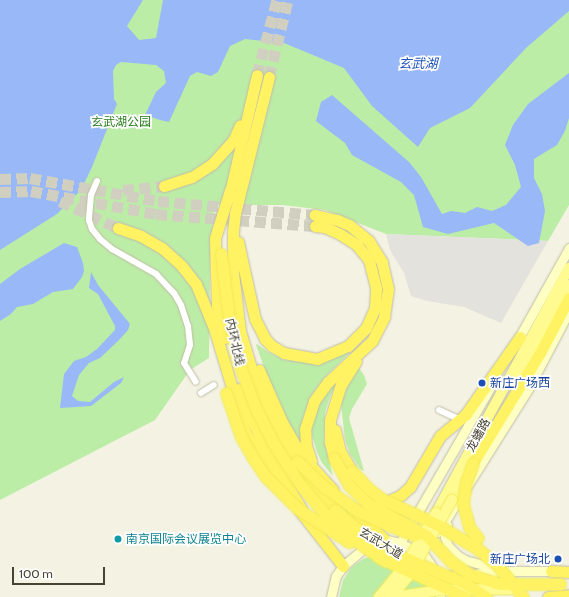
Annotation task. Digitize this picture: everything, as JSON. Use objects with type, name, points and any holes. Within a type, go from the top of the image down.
[{"type":"highway","name":"内环北线","points":[[257,75],[221,233],[221,254],[229,318],[237,358],[256,409],[272,441],[299,483],[326,515],[355,540],[385,561]]},
{"type":"highway","name":"内环北线","points":[[269,77],[248,166],[235,213],[233,231],[233,273],[240,331],[258,391],[277,431],[296,461]]},
{"type":"highway","points":[[164,186],[192,177],[212,164],[232,141],[248,110]]},
{"type":"highway","points":[[248,166],[239,229],[239,281],[248,330],[260,375],[282,422],[301,455],[344,502],[370,518],[414,535],[427,536]]},
{"type":"highway","points":[[230,190],[215,238],[215,285],[223,333],[244,401],[257,432],[265,449],[311,526]]},
{"type":"highway","points":[[315,214],[337,220],[361,233],[376,251],[385,270],[388,289],[384,317],[372,341],[362,352],[328,382],[320,391],[310,410],[305,429],[306,446],[316,470]]},
{"type":"highway","points":[[238,247],[255,319],[265,339],[272,346],[284,353],[317,359],[348,346],[366,328],[375,308],[376,288],[375,277],[369,260],[357,245],[340,234],[315,226]]},
{"type":"highway","points":[[118,228],[153,242],[167,252],[181,265],[196,284],[214,328],[246,434],[258,454],[311,526],[343,566]]},
{"type":"highway","points":[[523,597],[469,527],[463,504],[466,482],[473,463],[541,351],[569,298]]},
{"type":"highway","points":[[214,328],[217,357],[226,393],[246,447],[260,469],[279,491],[298,509],[319,523],[385,561]]},
{"type":"highway","points":[[344,502],[354,508],[362,508],[390,501],[406,491],[418,475],[440,436],[466,414],[520,336]]},
{"type":"highway","points":[[362,352],[341,385],[330,420],[329,432],[349,485],[366,503],[427,536],[456,566],[482,580],[500,584],[564,584]]},
{"type":"highway","points":[[337,455],[375,494],[392,505],[456,534],[497,564]]},
{"type":"highway","points":[[296,461],[384,539]]},
{"type":"highway","name":"玄武大道","points":[[296,461],[314,486],[335,510],[372,541],[387,550],[466,584],[486,597]]},
{"type":"highway","name":"玄武大道","points":[[385,561],[465,597]]},
{"type":"highway","points":[[551,571],[569,571]]},
{"type":"highway","points":[[548,597],[569,595]]},
{"type":"main road","name":"龙蟠路","points":[[379,597],[407,563],[436,513],[569,268]]},
{"type":"main road","name":"龙蟠路","points":[[391,597],[408,576],[419,559],[569,285]]},
{"type":"main road","points":[[394,597],[439,590],[527,589],[564,584]]},
{"type":"street","points":[[97,181],[91,196],[89,220],[92,228],[100,239],[112,249],[156,274],[174,293],[181,305],[188,326],[190,345],[184,363],[196,382]]},
{"type":"street","name":"龙蟠路","points":[[400,543],[470,426],[569,248]]},
{"type":"street","name":"龙蟠路","points":[[424,555],[528,389],[569,311]]},
{"type":"street","points":[[202,393],[214,385]]},
{"type":"street","points":[[439,410],[456,418]]},
{"type":"street","points":[[450,514],[445,537],[448,546],[457,555],[465,560],[508,571]]},
{"type":"street","points":[[331,597],[336,576],[343,566],[369,544],[384,539],[400,543],[424,555],[431,565],[440,597]]},
{"type":"street","points":[[435,576],[508,571],[551,571]]},
{"type":"green space","name":"玄武湖公园","points":[[0,0],[569,0],[569,205],[548,241],[386,234],[325,210],[282,205],[215,205],[210,252],[209,358],[190,370],[155,420],[0,500]]},
{"type":"green space","points":[[357,340],[360,342],[359,344],[324,378],[311,396],[304,415],[302,439],[298,439],[272,389],[256,345],[257,344],[268,352],[284,360],[312,363]]},
{"type":"green space","points":[[359,368],[364,375],[367,384],[352,409],[349,418],[364,471],[361,470],[349,452],[345,440],[341,404],[349,382]]},
{"type":"green space","points":[[341,374],[330,397],[325,412],[324,441],[333,476],[322,463],[317,452],[312,435],[312,427],[318,403]]},
{"type":"green space","points":[[377,554],[391,554],[422,571],[427,579],[432,597],[339,597],[343,580],[352,567],[363,559]]},
{"type":"shaded area","points":[[386,234],[548,241],[501,323],[464,307],[427,301],[411,296],[404,273],[390,250]]},
{"type":"water","name":"玄武湖","points":[[0,0],[143,0],[127,26],[139,40],[156,38],[163,0],[569,0],[569,11],[526,48],[470,108],[430,128],[418,147],[372,106],[344,68],[284,43],[245,39],[230,46],[218,72],[211,76],[197,72],[190,76],[169,122],[145,115],[156,92],[166,83],[164,71],[156,65],[121,62],[116,65],[113,71],[114,99],[117,104],[92,167],[81,190],[57,214],[0,250]]},
{"type":"water","points":[[569,73],[569,118],[565,131],[557,145],[534,159],[534,178],[542,194],[545,211],[539,243],[528,246],[494,223],[448,234],[423,227],[414,195],[401,182],[352,155],[345,143],[316,121],[321,102],[332,95],[409,162],[421,177],[442,214],[451,211],[465,213],[477,207],[492,211],[506,205],[521,187],[515,165],[505,145],[513,125],[528,104]]},
{"type":"water","points":[[64,243],[77,247],[83,263],[84,271],[82,277],[73,289],[53,292],[33,304],[17,307],[11,314],[0,321],[0,284],[20,269]]},
{"type":"water","points":[[91,272],[98,285],[130,324],[128,330],[119,340],[100,358],[89,363],[79,375],[72,396],[78,401],[90,402],[114,382],[124,377],[121,383],[91,406],[60,408],[64,374],[74,361],[86,357],[97,349],[115,330],[115,326],[98,294],[89,288]]},
{"type":"tunnel","points":[[257,75],[277,0]]},
{"type":"tunnel","points":[[269,77],[288,0]]},
{"type":"tunnel","points":[[0,179],[30,178],[158,201],[315,215]]},
{"type":"tunnel","points":[[123,190],[164,186]]},
{"type":"tunnel","points":[[0,192],[31,191],[156,214],[315,226]]},
{"type":"tunnel","points":[[60,201],[118,228]]},
{"type":"place","name":"新庄广场西","points":[[482,383]]},
{"type":"place","name":"南京国际会议展览中心","points":[[118,539]]},
{"type":"place","name":"新庄广场北","points":[[558,559]]}]
